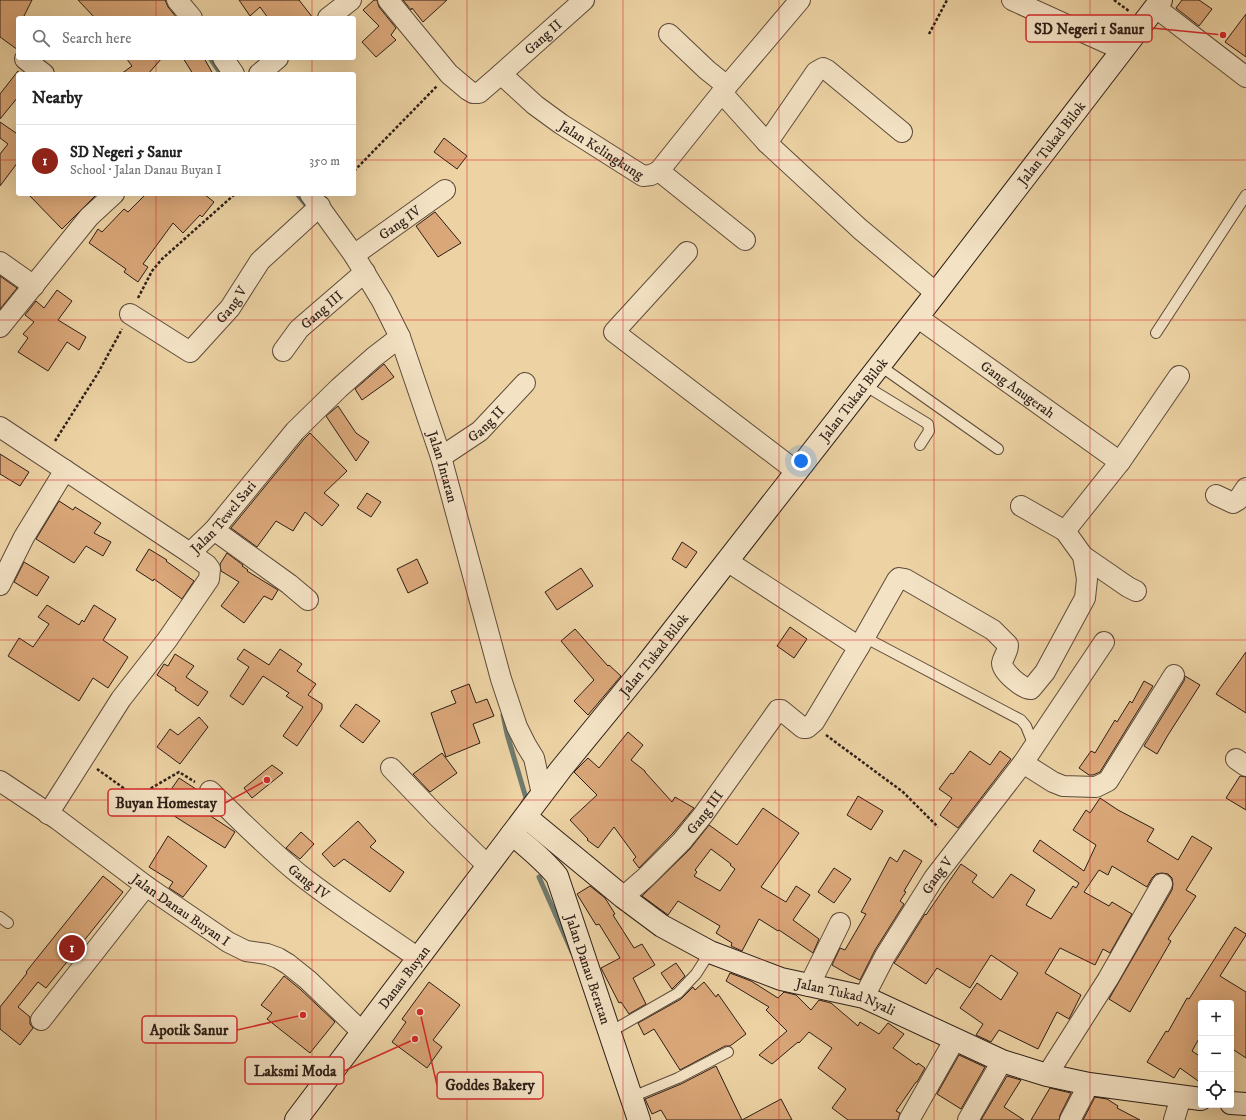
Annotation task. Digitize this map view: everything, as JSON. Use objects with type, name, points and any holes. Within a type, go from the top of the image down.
[{"type":"street","points":[[177,0],[190,16]]},
{"type":"street","points":[[331,16],[351,0]]},
{"type":"street","points":[[388,0],[448,74],[468,90],[479,93],[501,74]]},
{"type":"street","name":"Gang II","points":[[501,74],[584,0]]},
{"type":"street","name":"Jalan Kelingkung","points":[[501,74],[535,104],[561,124],[643,176],[651,175],[659,171],[725,89],[800,0]]},
{"type":"street","points":[[1012,0],[1118,48]]},
{"type":"street","points":[[1154,9],[1246,77]]},
{"type":"street","name":"Jalan Tukad Bilok","points":[[512,834],[561,769],[646,665],[917,317],[1118,48],[1154,9]]},
{"type":"street","points":[[669,34],[725,89],[767,143],[860,229],[936,292]]},
{"type":"street","points":[[26,60],[41,72]]},
{"type":"street","points":[[224,60],[233,72]]},
{"type":"street","points":[[261,72],[276,60]]},
{"type":"street","points":[[767,143],[816,72],[823,68],[902,132]]},
{"type":"street","points":[[659,171],[745,240]]},
{"type":"street","name":"Gang IV","points":[[360,264],[445,190]]},
{"type":"street","points":[[0,327],[89,217],[112,196]]},
{"type":"street","name":"Jalan Intaran","points":[[315,200],[360,264],[382,301],[400,337],[441,457],[501,679],[517,727],[534,758],[542,794]]},
{"type":"street","name":"Gang V","points":[[130,314],[190,352],[230,308],[260,261],[315,200]]},
{"type":"street","points":[[687,252],[614,332],[796,471]]},
{"type":"street","points":[[0,262],[34,286]]},
{"type":"street","name":"Gang III","points":[[283,351],[299,329],[360,264]]},
{"type":"street","name":"Gang Anugerah","points":[[917,317],[1120,462]]},
{"type":"street","name":"Jalan Tewel Sari","points":[[0,427],[190,554],[214,530],[295,431],[339,388],[400,337]]},
{"type":"street","points":[[1065,531],[1120,462],[1179,376]]},
{"type":"street","name":"Gang II","points":[[441,457],[480,431],[525,383]]},
{"type":"street","points":[[0,585],[24,538],[65,470]]},
{"type":"street","points":[[1216,495],[1233,503],[1238,500],[1246,488]]},
{"type":"street","points":[[1021,506],[1065,531],[1083,556],[1136,591]]},
{"type":"street","points":[[214,530],[289,584],[308,600]]},
{"type":"street","points":[[48,814],[84,760],[121,699],[167,640],[209,579],[210,569],[207,565],[190,554]]},
{"type":"street","points":[[811,724],[818,716],[899,578],[902,578],[993,630],[1008,645],[1002,663],[1004,670],[1023,686],[1031,689],[1045,672],[1085,598],[1087,579],[1083,556]]},
{"type":"street","points":[[727,561],[862,642]]},
{"type":"street","name":"Gang V","points":[[864,998],[885,956],[934,878],[1023,763],[1104,642]]},
{"type":"street","points":[[1023,763],[1053,782],[1063,786],[1096,787],[1108,781],[1174,675]]},
{"type":"street","name":"Gang III","points":[[623,897],[646,877],[686,836],[731,777],[779,709],[802,728],[807,728],[811,724]]},
{"type":"street","points":[[534,758],[561,769]]},
{"type":"street","points":[[391,768],[488,866]]},
{"type":"street","name":"Jalan Danau Buyan I","points":[[0,781],[48,814],[146,886],[228,942],[246,950],[267,954],[278,958],[288,964],[308,980],[362,1032]]},
{"type":"street","name":"Gang IV","points":[[210,791],[262,843],[298,873],[334,901],[418,958]]},
{"type":"street","name":"Jalan Tukad Nyali","points":[[526,817],[623,897],[662,926],[710,952],[781,979],[864,998],[1002,1061],[1047,1075],[1089,1084],[1191,1098]]},
{"type":"street","points":[[533,851],[546,833]]},
{"type":"street","name":"Danau Buyan","points":[[296,1120],[512,834]]},
{"type":"street","name":"Jalan Danau Beratan","points":[[512,834],[533,851],[557,876],[639,1120]]},
{"type":"street","points":[[1047,1075],[1108,979],[1162,884]]},
{"type":"street","points":[[40,1020],[146,886]]},
{"type":"street","points":[[809,986],[840,923]]},
{"type":"street","points":[[909,1120],[955,1039]]},
{"type":"street","points":[[968,1120],[1002,1061]]},
{"type":"street","points":[[1070,1120],[1089,1084]]},
{"type":"street","points":[[1174,1120],[1191,1098]]},
{"type":"street","points":[[1234,1103],[1246,1104]]},
{"type":"lane","points":[[1156,333],[1246,195]]},
{"type":"lane","points":[[879,366],[998,450]]},
{"type":"lane","points":[[864,384],[928,424],[929,431],[920,445]]},
{"type":"lane","points":[[862,642],[1021,720],[1026,726],[1034,746]]},
{"type":"lane","points":[[610,1032],[678,993],[696,974],[710,952]]},
{"type":"lane","points":[[632,1097],[678,1078],[728,1052]]},
{"type":"lane","points":[[1183,1120],[1191,1098]]},
{"type":"path","points":[[929,34],[947,0]]},
{"type":"path","points":[[356,169],[448,74]]},
{"type":"path","points":[[45,457],[95,377],[152,271],[162,259],[233,196]]},
{"type":"path","points":[[811,724],[903,792],[938,827]]},
{"type":"path","points":[[84,760],[136,797],[179,772],[210,791]]},
{"type":"building","points":[[0,0],[32,0],[24,16],[16,16],[16,49],[0,37]]},
{"type":"building","points":[[78,0],[165,0],[168,7],[175,16],[93,16]]},
{"type":"building","points":[[239,0],[299,0],[311,16],[267,16],[260,7],[250,16]]},
{"type":"building","points":[[374,0],[377,0],[379,7],[396,28],[391,35],[396,40],[376,57],[362,42],[379,26],[363,10]]},
{"type":"building","points":[[403,0],[447,0],[423,22],[412,8],[411,10]]},
{"type":"building","points":[[1182,0],[1199,0],[1212,9],[1199,26],[1176,8]]},
{"type":"building","points":[[1246,14],[1246,57],[1225,42]]},
{"type":"building","points":[[128,60],[160,60],[150,72],[124,72],[132,66]]},
{"type":"building","points":[[184,60],[205,60],[212,72],[192,72]]},
{"type":"building","points":[[16,74],[16,99],[0,119],[0,94]]},
{"type":"building","points":[[0,122],[16,133],[16,165],[0,186],[0,154],[8,144],[0,138]]},
{"type":"building","points":[[444,138],[467,156],[457,169],[434,152]]},
{"type":"building","points":[[30,196],[95,196],[62,229]]},
{"type":"building","points":[[144,196],[206,196],[214,202],[202,217],[200,215],[183,233],[173,223],[143,264],[148,267],[138,282],[124,272],[126,269],[89,243],[98,229],[102,232],[124,209],[128,212]]},
{"type":"building","points":[[435,212],[461,243],[438,257],[416,226]]},
{"type":"building","points":[[0,276],[17,288],[0,309]]},
{"type":"building","points":[[57,290],[72,301],[58,320],[86,337],[79,350],[67,342],[48,371],[18,352],[28,338],[23,334],[34,322],[25,315],[36,301],[44,308]]},
{"type":"building","points":[[384,364],[394,377],[362,400],[355,389]]},
{"type":"building","points":[[338,406],[356,433],[369,442],[356,461],[326,416]]},
{"type":"building","points":[[310,433],[347,471],[324,493],[339,505],[322,526],[305,512],[293,531],[276,521],[257,547],[231,528]]},
{"type":"building","points":[[0,454],[29,472],[20,486],[0,474]]},
{"type":"building","points":[[367,493],[381,502],[371,517],[357,508]]},
{"type":"building","points":[[59,501],[73,510],[75,507],[101,523],[94,533],[111,542],[103,556],[86,546],[74,563],[36,539]]},
{"type":"building","points":[[682,542],[697,552],[686,568],[672,559]]},
{"type":"building","points":[[149,549],[167,560],[166,561],[194,581],[182,599],[154,579],[153,581],[136,570]]},
{"type":"building","points":[[227,553],[243,565],[242,566],[248,570],[247,571],[278,590],[272,600],[264,596],[244,623],[221,606],[239,582],[221,571],[220,564]]},
{"type":"building","points":[[417,559],[428,583],[408,593],[397,569]]},
{"type":"building","points":[[24,562],[49,577],[37,596],[14,582]]},
{"type":"building","points":[[581,568],[593,586],[557,610],[545,592]]},
{"type":"building","points":[[47,605],[79,625],[82,620],[84,622],[94,605],[116,619],[103,640],[128,657],[108,688],[93,678],[79,701],[8,656],[19,638],[33,647],[49,624],[38,617]]},
{"type":"building","points":[[790,627],[807,639],[794,658],[777,646]]},
{"type":"building","points":[[575,629],[608,666],[609,665],[621,676],[588,715],[574,701],[594,680],[561,641]]},
{"type":"building","points":[[244,649],[269,665],[280,649],[302,664],[297,671],[316,684],[308,695],[322,704],[322,709],[297,746],[283,736],[303,707],[286,696],[289,693],[263,676],[243,705],[230,696],[249,667],[237,659]]},
{"type":"building","points":[[1246,652],[1246,713],[1216,694]]},
{"type":"building","points":[[175,654],[194,666],[186,677],[208,692],[198,706],[157,675],[164,664],[168,666]]},
{"type":"building","points":[[1185,676],[1200,685],[1157,754],[1144,746],[1184,681]]},
{"type":"building","points":[[1144,681],[1153,686],[1100,772],[1089,775],[1079,768],[1091,751],[1095,753],[1115,720],[1117,722],[1130,701],[1132,703]]},
{"type":"building","points":[[469,684],[476,703],[487,699],[494,716],[473,724],[480,743],[446,757],[431,713],[456,703],[451,691]]},
{"type":"building","points":[[356,704],[380,721],[363,743],[340,726]]},
{"type":"building","points":[[199,717],[208,727],[180,764],[157,747],[170,729],[178,735]]},
{"type":"building","points":[[628,732],[643,745],[631,760],[645,771],[672,802],[675,797],[694,808],[673,833],[639,868],[633,860],[636,857],[614,827],[598,848],[587,840],[588,839],[570,820],[597,795],[574,772],[588,758],[599,768]]},
{"type":"building","points":[[970,751],[990,765],[1000,751],[1011,759],[958,828],[940,815],[952,798],[939,789],[951,773],[953,774]]},
{"type":"building","points":[[442,753],[457,773],[430,792],[413,774]]},
{"type":"building","points":[[272,765],[283,773],[252,798],[244,788]]},
{"type":"building","points":[[1240,776],[1246,777],[1246,810],[1226,798]]},
{"type":"building","points":[[179,778],[199,791],[199,794],[205,802],[200,809],[235,832],[225,848],[155,804],[166,788],[170,791]]},
{"type":"building","points":[[858,796],[883,811],[871,830],[847,815]]},
{"type":"building","points":[[1100,798],[1118,810],[1154,829],[1147,841],[1178,860],[1192,836],[1212,848],[1186,890],[1196,896],[1168,939],[1171,941],[1130,1012],[1109,999],[1172,890],[1172,878],[1168,874],[1156,874],[1147,887],[1112,866],[1108,875],[1099,870],[1084,892],[1109,906],[1112,902],[1132,914],[1110,953],[1103,949],[1095,965],[1060,948],[1045,973],[1081,995],[1069,1019],[1057,1012],[1038,1049],[999,1030],[991,1042],[976,1035],[983,1024],[960,1008],[977,983],[1001,1000],[1018,973],[991,955],[970,988],[937,968],[926,984],[894,963],[925,914],[926,915],[961,864],[977,875],[972,882],[993,898],[1011,874],[1035,890],[1026,905],[1051,919],[1073,886],[1076,888],[1079,883],[1033,851],[1040,840],[1084,871],[1096,845],[1073,830],[1086,810],[1090,813]]},
{"type":"building","points":[[763,808],[799,833],[761,887],[786,902],[796,886],[810,895],[793,920],[819,939],[813,953],[779,930],[778,931],[759,919],[742,951],[731,946],[732,943],[716,933],[720,926],[678,901],[668,915],[642,896],[690,849],[709,825],[737,845]],"holes":[[[711,849],[731,864],[730,865],[735,869],[720,891],[694,876],[697,872],[695,870]]]},
{"type":"building","points":[[358,821],[376,841],[370,847],[404,872],[390,892],[344,859],[334,867],[322,854]]},
{"type":"building","points":[[301,832],[314,844],[300,859],[286,848]]},
{"type":"building","points":[[168,836],[207,866],[183,897],[169,888],[173,882],[149,867]]},
{"type":"building","points":[[904,850],[922,861],[904,891],[906,892],[900,901],[904,904],[875,950],[860,980],[832,965],[840,948],[845,950],[866,914],[861,912],[890,857],[897,862]]},
{"type":"building","points":[[834,868],[851,879],[834,903],[818,892]]},
{"type":"building","points":[[103,876],[123,892],[46,988],[38,982],[18,1007],[30,1017],[30,1024],[33,1028],[20,1045],[0,1029],[0,1007]]},
{"type":"building","points":[[590,886],[605,898],[615,914],[613,915],[634,948],[642,944],[655,965],[633,978],[646,1004],[629,1014],[621,1002],[619,1003],[601,968],[620,958],[599,924],[596,925],[577,894]]},
{"type":"building","points":[[1235,927],[1246,934],[1220,976],[1246,992],[1246,1058],[1234,1050],[1234,1000],[1198,1000],[1198,1040],[1192,1051],[1198,1055],[1198,1081],[1180,1068],[1174,1078],[1147,1062],[1166,1031],[1168,1032],[1187,998],[1189,999]]},
{"type":"building","points":[[676,963],[685,976],[672,989],[661,973]]},
{"type":"building","points":[[730,973],[751,981],[778,998],[784,992],[796,995],[811,1010],[819,1000],[831,1003],[858,1026],[860,1022],[879,1034],[888,1023],[904,1034],[893,1048],[917,1065],[918,1063],[925,1068],[896,1111],[900,1113],[898,1120],[848,1120],[832,1108],[846,1089],[818,1068],[832,1048],[809,1032],[799,1043],[798,1042],[772,1064],[759,1055],[787,1031],[766,1010],[769,1007],[726,981]]},
{"type":"building","points":[[284,976],[335,1022],[310,1053],[267,1019],[272,1013],[261,1005]]},
{"type":"building","points":[[429,982],[460,1005],[433,1040],[442,1047],[427,1068],[392,1042],[406,1022],[402,1019]]},
{"type":"building","points":[[704,982],[716,997],[718,994],[746,1034],[730,1046],[725,1046],[680,1070],[654,1029],[644,1035],[638,1023],[681,999],[693,987],[695,990]]},
{"type":"building","points":[[959,1055],[985,1067],[961,1109],[937,1094]]},
{"type":"building","points":[[716,1066],[742,1120],[667,1120],[661,1110],[652,1114],[645,1099],[681,1084]]},
{"type":"building","points":[[1007,1076],[1021,1080],[1004,1107],[1024,1120],[981,1120]]},
{"type":"building","points":[[1050,1088],[1071,1093],[1059,1120],[1031,1120]]},
{"type":"building","points":[[1095,1097],[1107,1099],[1118,1106],[1117,1108],[1140,1120],[1083,1120]]},
{"type":"building","points":[[781,1099],[792,1120],[742,1120]]},
{"type":"waterway","points":[[211,60],[220,72]]},
{"type":"waterway","points":[[299,196],[306,205]]},
{"type":"waterway","points":[[503,715],[507,734],[526,798],[523,803]]},
{"type":"waterway","points":[[539,877],[572,952]]},
{"type":"place","name":"SD Negeri 1 Sanur","points":[[1223,35]]},
{"type":"place","name":"Buyan Homestay","points":[[267,780]]},
{"type":"place","name":"SD Negeri 5 Sanur","points":[[72,948]]},
{"type":"place","name":"Goddes Bakery","points":[[420,1012]]},
{"type":"place","name":"Apotik Sanur","points":[[303,1015]]},
{"type":"place","name":"Laksmi Moda","points":[[415,1039]]}]
